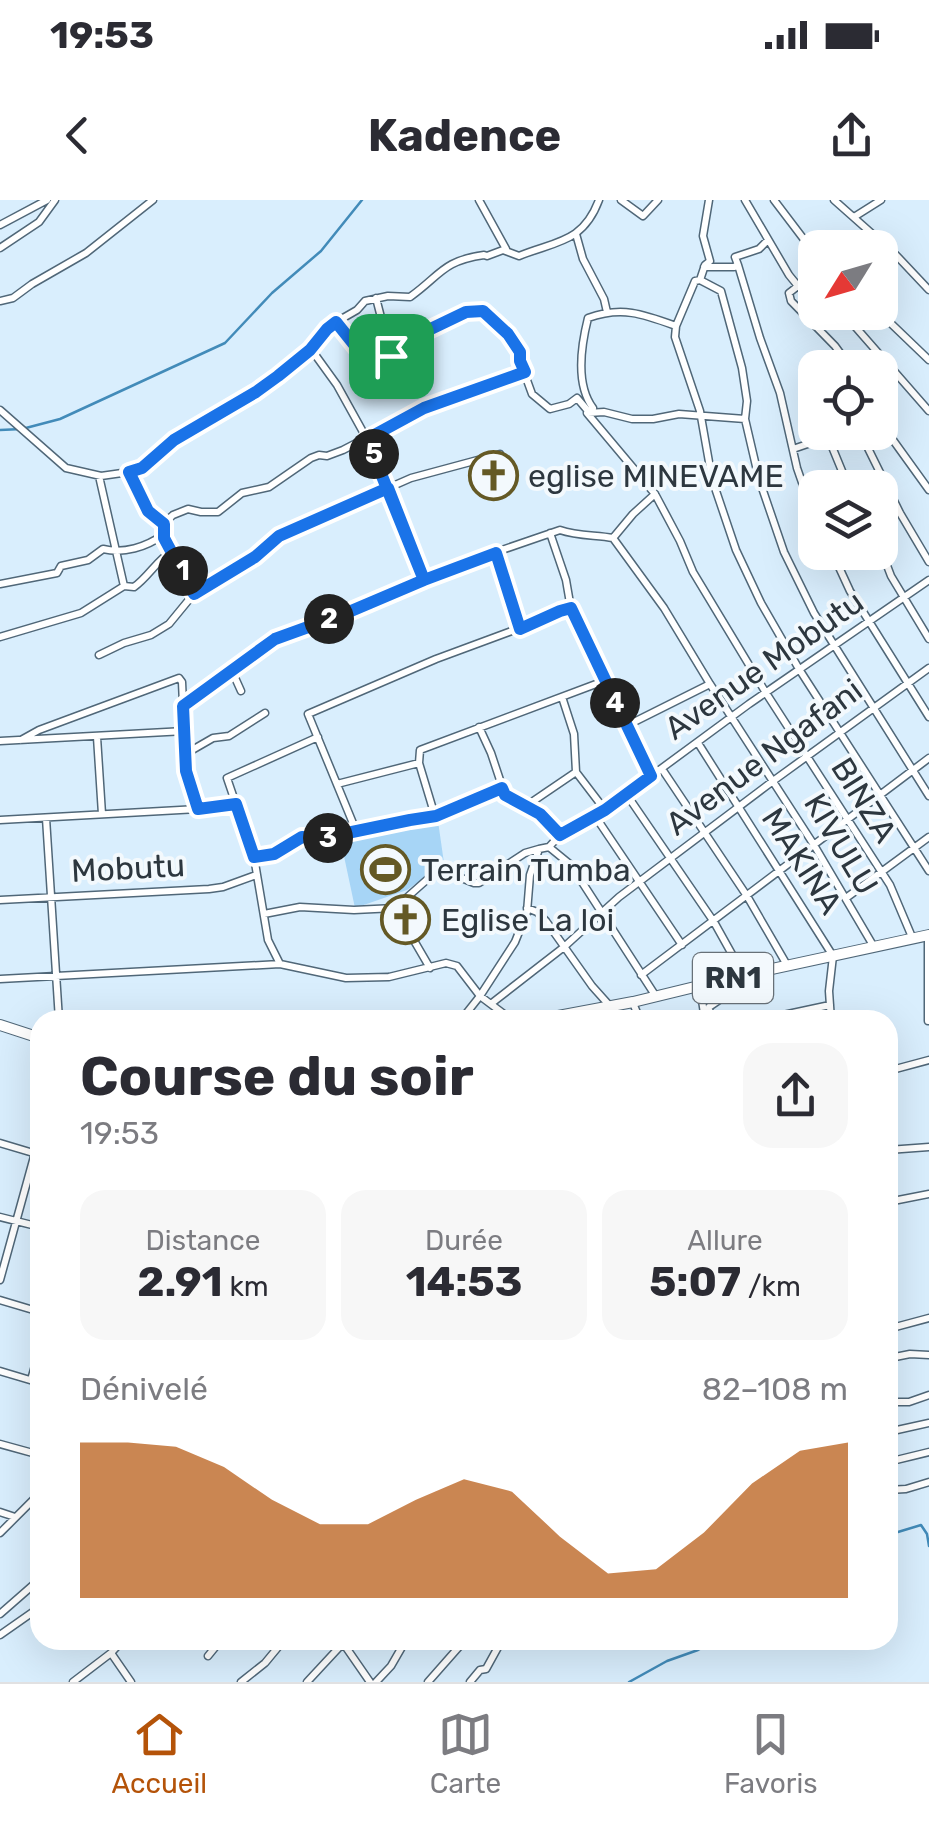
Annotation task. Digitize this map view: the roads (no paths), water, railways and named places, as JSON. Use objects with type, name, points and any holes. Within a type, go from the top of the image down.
[{"type":"highway","name":"RN1","points":[[585,1010],[928,935]]},
{"type":"highway","points":[[0,1024],[30,1034]]},
{"type":"street","points":[[0,225],[47,200]]},
{"type":"street","points":[[0,248],[39,222],[56,200]]},
{"type":"street","points":[[0,301],[18,296],[86,253],[154,200]]},
{"type":"street","points":[[479,200],[507,250],[518,256],[576,234],[592,218],[599,200]]},
{"type":"street","points":[[621,200],[643,216],[658,200]]},
{"type":"street","points":[[700,280],[710,260],[702,236],[708,200]]},
{"type":"street","points":[[746,200],[798,286],[789,293],[798,308]]},
{"type":"street","points":[[774,200],[798,232]]},
{"type":"street","points":[[834,200],[929,290]]},
{"type":"street","points":[[854,217],[881,200]]},
{"type":"street","points":[[576,234],[606,312]]},
{"type":"street","points":[[768,240],[758,249],[735,257],[780,393],[800,470]]},
{"type":"street","points":[[0,410],[64,468],[99,476],[129,472],[148,464],[198,424],[256,392],[366,300],[410,297],[450,264],[507,250]]},
{"type":"street","points":[[704,267],[738,265]]},
{"type":"street","points":[[725,268],[742,280]]},
{"type":"street","points":[[929,796],[802,592],[760,487],[745,419],[748,406],[742,368],[721,291],[695,281],[674,330],[701,417],[712,479],[736,550],[799,669],[929,871]]},
{"type":"street","points":[[376,298],[391,356]]},
{"type":"street","points":[[336,322],[368,362],[374,363],[403,351],[416,336],[466,312],[483,311],[508,334],[520,352],[532,394],[550,409],[578,398],[588,411],[592,408],[584,396],[582,377],[586,320],[606,312],[633,311],[676,326]]},
{"type":"street","points":[[820,330],[836,350]]},
{"type":"street","points":[[858,330],[929,411]]},
{"type":"street","points":[[898,330],[929,360]]},
{"type":"street","points":[[311,349],[367,439],[424,580]]},
{"type":"street","points":[[194,594],[163,535],[164,524],[172,516],[188,509],[218,512],[242,493],[269,487],[311,458],[328,456],[424,408],[525,372]]},
{"type":"street","name":"BINZA","points":[[701,417],[679,414],[632,418],[587,413],[655,494],[693,572],[766,694],[890,885],[912,937]]},
{"type":"street","points":[[701,417],[745,419]]},
{"type":"street","points":[[793,449],[798,447]]},
{"type":"street","points":[[898,447],[929,490]]},
{"type":"street","points":[[869,450],[929,562]]},
{"type":"street","points":[[99,655],[150,636],[169,624],[194,594],[255,557],[279,536],[428,472],[500,454]]},
{"type":"street","points":[[129,472],[148,511],[164,524]]},
{"type":"street","points":[[922,481],[929,473]]},
{"type":"street","points":[[99,476],[124,586]]},
{"type":"street","points":[[183,706],[283,635],[560,530],[612,538],[655,494]]},
{"type":"street","points":[[550,533],[571,608],[651,776]]},
{"type":"street","points":[[0,584],[57,573],[61,566],[88,560],[103,549],[116,552],[144,546],[163,535]]},
{"type":"street","name":"KIVULU","points":[[612,538],[664,608],[874,948]]},
{"type":"street","points":[[0,637],[81,613],[124,586],[134,586],[172,551]]},
{"type":"street","points":[[496,553],[520,629]]},
{"type":"street","points":[[841,570],[929,717]]},
{"type":"street","points":[[889,570],[929,639]]},
{"type":"street","name":"Avenue Mobutu","points":[[394,908],[438,869],[479,883],[525,853],[549,846],[929,580]]},
{"type":"street","points":[[356,833],[308,714],[436,659],[571,608]]},
{"type":"street","name":"Avenue Ngafani","points":[[492,1003],[619,897],[929,668]]},
{"type":"street","points":[[232,671],[241,691]]},
{"type":"street","points":[[21,740],[173,678],[181,679],[186,771],[198,809]]},
{"type":"street","points":[[436,816],[420,763],[420,750],[604,682]]},
{"type":"street","points":[[626,726],[710,684]]},
{"type":"street","points":[[562,697],[574,734],[576,772],[605,810]]},
{"type":"street","points":[[187,753],[213,738],[228,736],[265,714]]},
{"type":"street","points":[[479,727],[505,795],[540,814],[560,835]]},
{"type":"street","points":[[0,742],[184,731]]},
{"type":"street","points":[[97,736],[102,814]]},
{"type":"street","points":[[280,964],[268,940],[254,857],[227,778],[318,736]]},
{"type":"street","name":"MAKINA","points":[[698,743],[833,956]]},
{"type":"street","points":[[641,975],[929,758]]},
{"type":"street","points":[[338,784],[420,763]]},
{"type":"street","points":[[662,769],[748,896],[788,966]]},
{"type":"street","points":[[526,806],[576,772]]},
{"type":"street","points":[[254,857],[274,854],[302,837],[356,833],[436,816],[502,788]]},
{"type":"street","points":[[627,795],[672,857],[744,975]]},
{"type":"street","points":[[0,820],[236,804]]},
{"type":"street","points":[[594,816],[682,944]]},
{"type":"street","points":[[46,818],[58,1010]]},
{"type":"street","points":[[846,898],[929,837]]},
{"type":"street","points":[[549,846],[571,865],[655,995]]},
{"type":"street","points":[[469,1010],[514,942],[528,908],[530,875],[540,849]]},
{"type":"street","name":"Mobutu","points":[[0,900],[209,889],[256,876]]},
{"type":"street","points":[[264,914],[300,907],[394,908],[430,968]]},
{"type":"street","points":[[528,908],[537,912],[609,1005]]},
{"type":"street","points":[[928,935],[928,1021]]},
{"type":"street","points":[[830,1010],[833,956]]},
{"type":"street","points":[[0,979],[280,964],[346,978],[389,977],[446,963],[453,964],[480,996],[500,1010]]},
{"type":"street","points":[[708,1010],[731,992],[729,979]]},
{"type":"street","points":[[700,986],[705,1010]]},
{"type":"street","points":[[633,1002],[636,1010]]},
{"type":"street","points":[[816,1010],[830,1006]]},
{"type":"street","points":[[898,1068],[929,1060]]},
{"type":"street","points":[[0,1143],[30,1152]]},
{"type":"street","points":[[898,1149],[929,1146]]},
{"type":"street","points":[[0,1280],[30,1180]]},
{"type":"street","points":[[898,1200],[929,1194]]},
{"type":"street","points":[[0,1217],[30,1224]]},
{"type":"street","points":[[0,1300],[30,1309]]},
{"type":"street","points":[[898,1326],[929,1318]]},
{"type":"street","points":[[898,1356],[929,1355]]},
{"type":"street","points":[[0,1371],[30,1380]]},
{"type":"street","points":[[898,1402],[929,1395]]},
{"type":"street","points":[[898,1430],[929,1423]]},
{"type":"street","points":[[0,1444],[30,1453]]},
{"type":"street","points":[[898,1460],[929,1452]]},
{"type":"street","points":[[898,1488],[929,1482]]},
{"type":"street","points":[[0,1533],[30,1503]]},
{"type":"street","points":[[0,1512],[16,1517]]},
{"type":"street","points":[[0,1614],[30,1588]]},
{"type":"street","points":[[0,1635],[30,1614]]},
{"type":"street","points":[[72,1682],[114,1650]]},
{"type":"street","points":[[208,1656],[213,1650]]},
{"type":"street","points":[[241,1682],[275,1650]]},
{"type":"street","points":[[307,1682],[337,1650]]},
{"type":"street","points":[[350,1650],[373,1682],[391,1666],[400,1650]]},
{"type":"street","points":[[428,1682],[455,1650]]},
{"type":"street","points":[[470,1682],[480,1670],[486,1669],[496,1650]]},
{"type":"street","points":[[111,1653],[131,1682]]},
{"type":"waterway","points":[[0,430],[60,419],[225,343],[272,293],[321,251],[362,200]]},
{"type":"waterway","points":[[898,1532],[921,1525],[929,1546]]},
{"type":"waterway","points":[[629,1682],[667,1661],[698,1650]]},
{"type":"place","name":"eglise MINEVAME","points":[[493,476]]},
{"type":"place","name":"Terrain Tumba","points":[[386,870]]},
{"type":"place","name":"Eglise La loi","points":[[406,920]]}]
